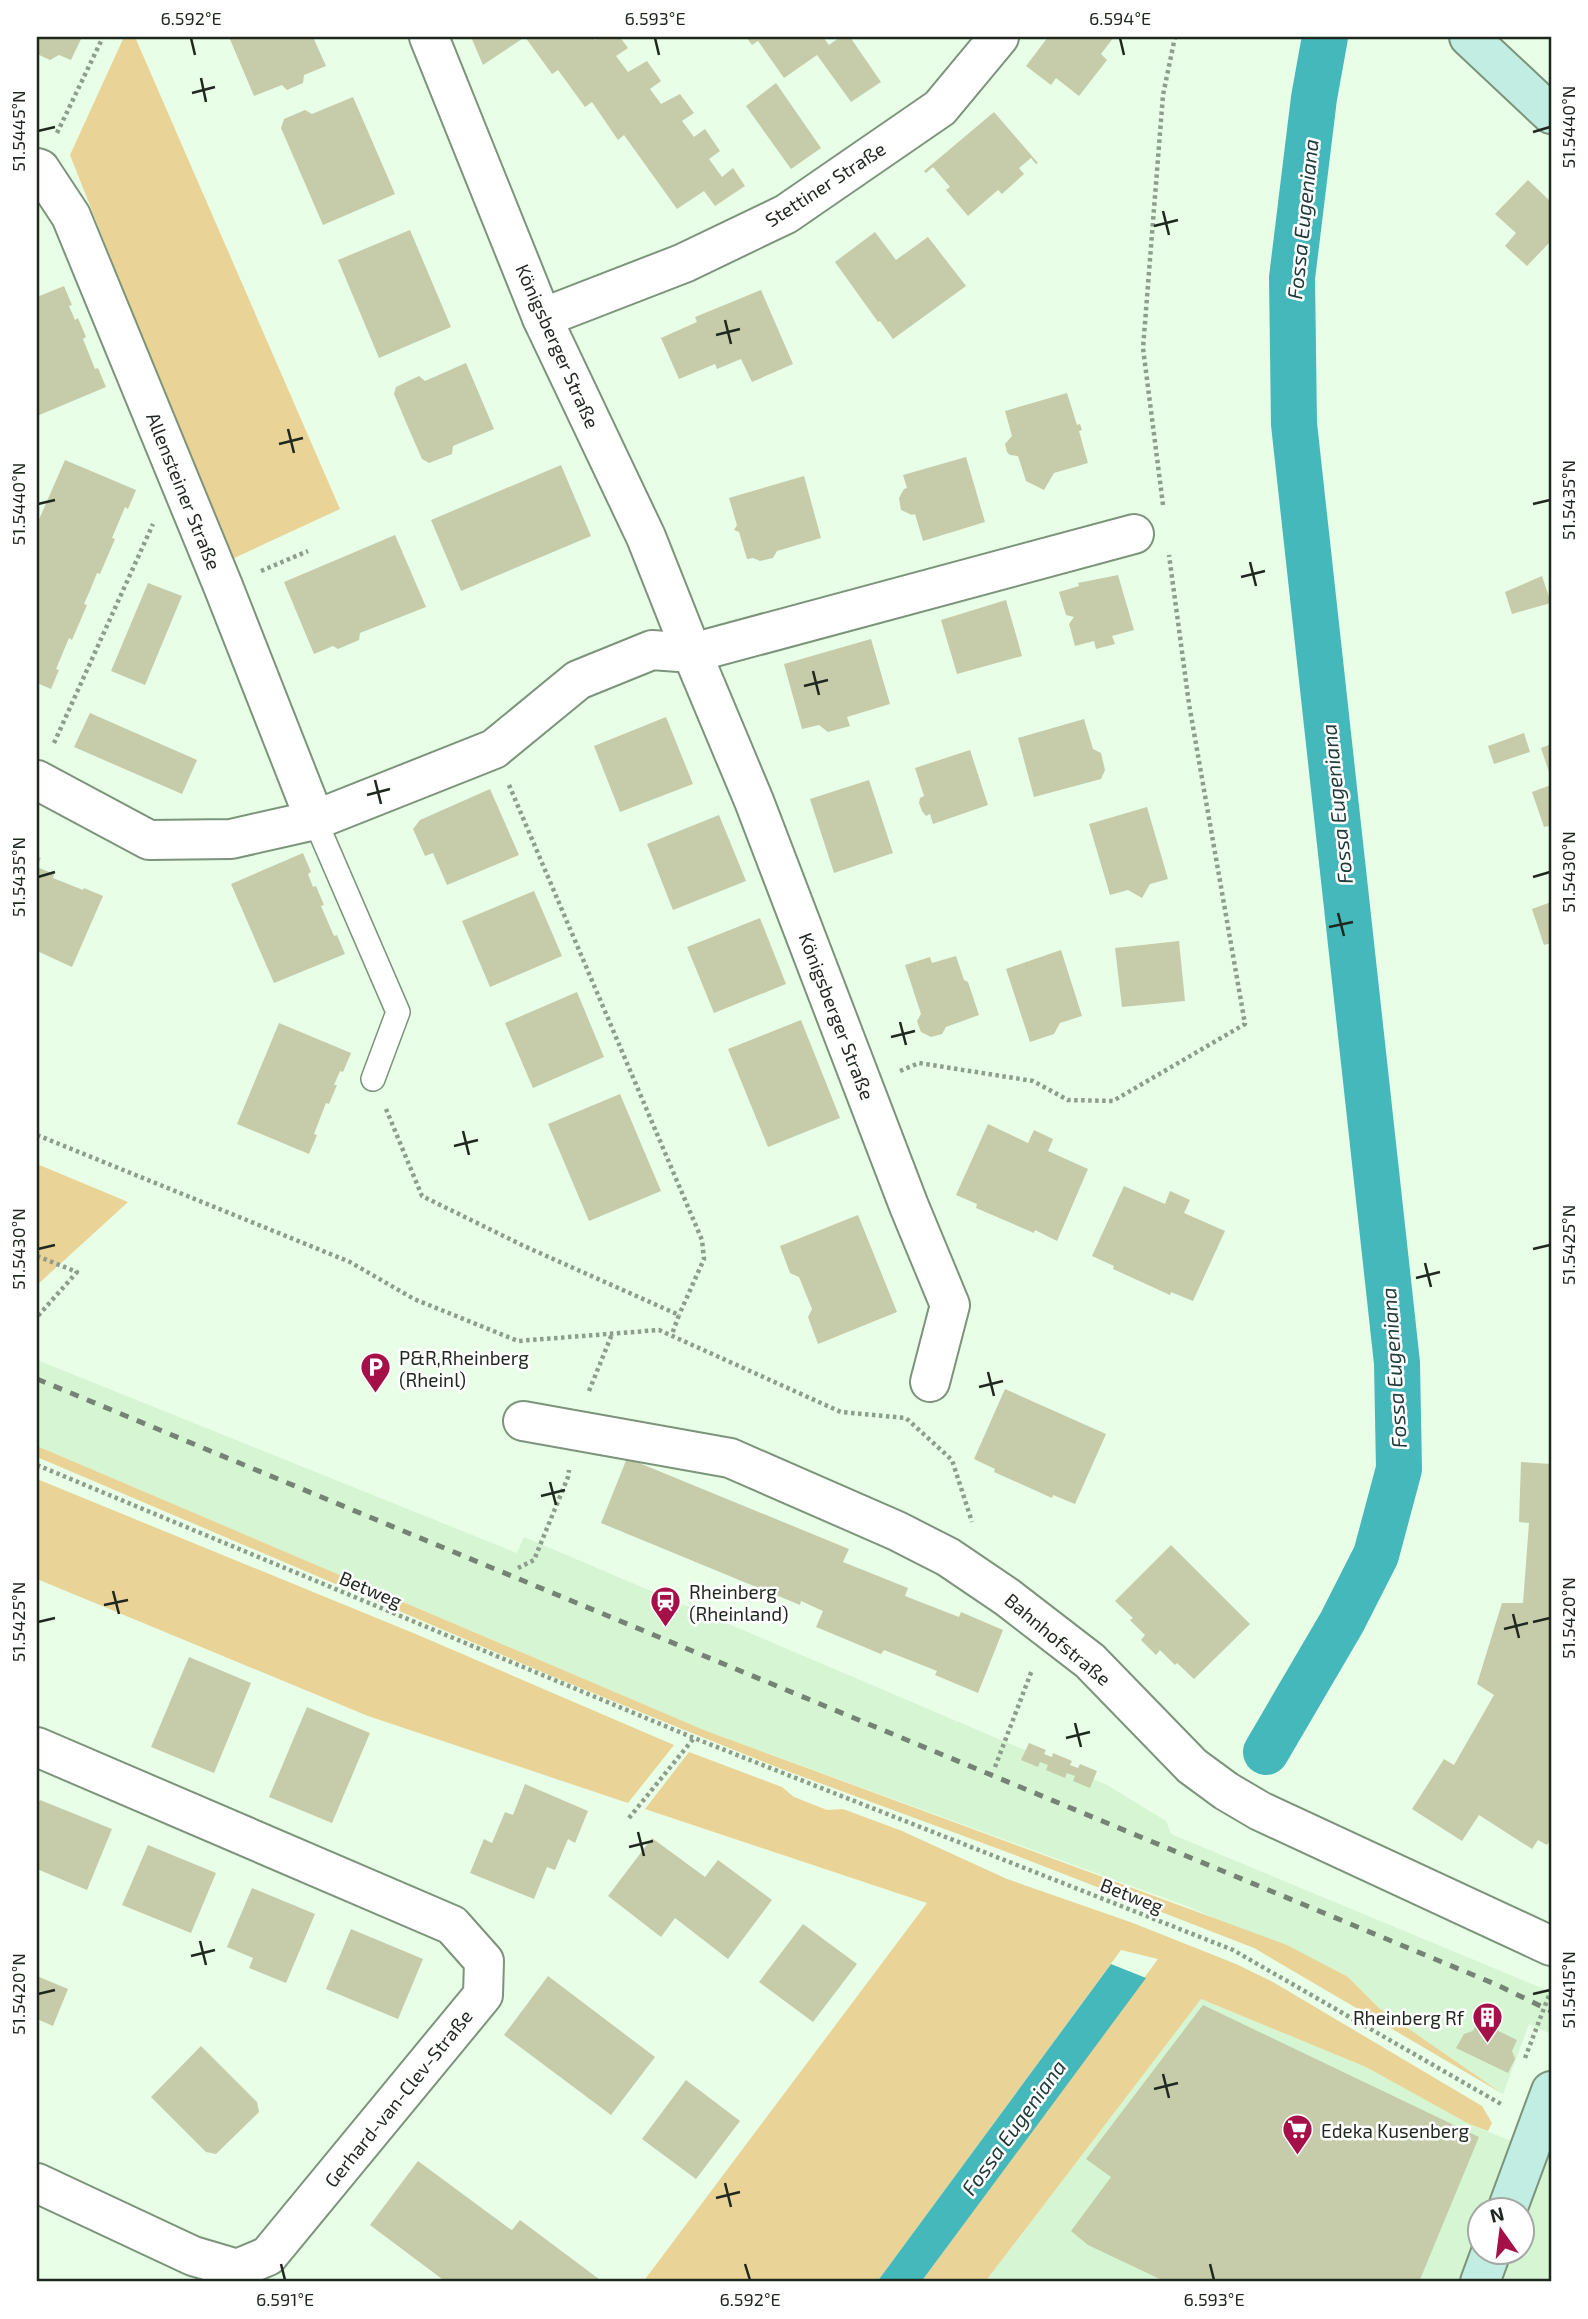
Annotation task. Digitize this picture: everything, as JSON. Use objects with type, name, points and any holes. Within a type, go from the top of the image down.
[{"type":"street","name":"Königsberger Straße","points":[[429,37],[542,317],[646,537],[754,801],[909,1206],[950,1305],[930,1382]]},
{"type":"street","name":"Stettiner Straße","points":[[542,317],[684,263],[786,214],[940,108],[999,37]]},
{"type":"street","points":[[1469,37],[1551,114]]},
{"type":"street","name":"Allensteiner Straße","points":[[39,168],[71,216],[177,472],[315,820]]},
{"type":"street","points":[[37,780],[149,840],[231,839],[315,820],[494,749],[578,680],[652,650],[692,653],[1149,523]]},
{"type":"street","name":"Bahnhofstraße","points":[[523,1421],[730,1458],[897,1531],[948,1557],[1090,1661],[1192,1766],[1226,1791],[1260,1811],[1551,1946]]},
{"type":"street","name":"Gerhard-van-Clev-Straße","points":[[37,1747],[452,1925],[484,1961],[483,1994],[268,2256],[237,2269],[193,2256],[37,2183]]},
{"type":"street","points":[[1512,2196],[1545,2108]]},
{"type":"lane","points":[[315,820],[398,1012],[373,1079]]},
{"type":"path","points":[[39,168],[103,37]]},
{"type":"path","points":[[1149,523],[1143,348],[1163,95],[1175,37]]},
{"type":"path","points":[[37,780],[177,472]]},
{"type":"path","points":[[223,586],[309,551]]},
{"type":"path","points":[[865,1088],[919,1062],[1033,1081],[1068,1100],[1113,1101],[1245,1024],[1189,705],[1168,552]]},
{"type":"path","points":[[494,749],[702,1240],[704,1259],[672,1334]]},
{"type":"path","points":[[373,1079],[422,1196],[524,1246],[679,1314]]},
{"type":"path","points":[[37,1135],[350,1262],[414,1299],[518,1341],[659,1330],[841,1412],[906,1418],[952,1460],[975,1532]]},
{"type":"path","points":[[37,1256],[77,1272],[37,1317]]},
{"type":"path","points":[[518,1568],[534,1560],[568,1477],[573,1429],[612,1334]]},
{"type":"path","name":"Betweg","points":[[37,1465],[694,1738],[1233,1950],[1545,2108]]},
{"type":"path","points":[[995,1767],[1048,1628]]},
{"type":"path","points":[[629,1818],[694,1738]]},
{"type":"shaded area","points":[[124,37],[135,37],[340,509],[230,560],[70,155]]},
{"type":"shaded area","points":[[37,1164],[128,1202],[37,1285]]},
{"type":"shaded area","points":[[37,1360],[517,1553],[524,1537],[1107,1785],[1166,1821],[1171,1834],[1551,1992],[1551,2034],[1529,2024],[1503,2094],[1380,2009],[1348,1977],[1189,1907],[704,1730],[37,1446]]},
{"type":"shaded area","points":[[37,1446],[704,1730],[1287,1945],[1348,1977],[1380,2009],[1503,2094],[1254,1948],[1015,1855],[779,1768],[554,1677],[37,1457]]},
{"type":"shaded area","points":[[37,1479],[418,1635],[674,1745],[628,1803],[368,1716],[37,1579]]},
{"type":"shaded area","points":[[689,1752],[782,1787],[794,1797],[827,1810],[843,1809],[902,1831],[1007,1879],[1133,1923],[1236,1964],[1273,1982],[1482,2106],[1492,2123],[1488,2131],[1469,2124],[1366,2067],[1201,1999],[985,2282],[921,2282],[1158,1959],[1121,1950],[877,2282],[643,2282],[927,1903],[645,1809]]},
{"type":"shaded area","name":"Edeka Kusenberg","points":[[1201,1999],[1366,2067],[1469,2124],[1551,2157],[1551,2282],[985,2282]]},
{"type":"water","points":[[1111,1964],[1146,1978],[921,2282],[877,2282]]},
{"type":"building","points":[[37,37],[82,37],[71,60],[59,55],[50,60],[37,54]]},
{"type":"building","points":[[229,37],[313,37],[326,66],[304,75],[303,83],[287,90],[282,85],[254,96]]},
{"type":"building","points":[[471,37],[525,37],[483,65]]},
{"type":"building","points":[[525,37],[593,37],[595,40],[599,37],[620,37],[628,48],[616,56],[628,72],[647,61],[661,81],[650,89],[661,104],[680,94],[694,113],[682,121],[694,137],[705,129],[720,151],[709,159],[722,177],[733,168],[745,186],[715,206],[704,191],[677,209],[624,135],[618,140],[592,102],[585,107],[558,70],[552,74]]},
{"type":"building","points":[[746,37],[823,37],[829,45],[840,37],[850,37],[881,82],[851,102],[817,55],[784,78],[758,41],[752,45]]},
{"type":"building","points":[[1048,37],[1114,37],[1101,54],[1107,60],[1079,96],[1056,78],[1051,85],[1026,66]]},
{"type":"building","points":[[776,83],[821,148],[791,169],[746,106]]},
{"type":"building","points":[[353,97],[395,194],[323,225],[281,128],[284,119],[305,110],[312,114]]},
{"type":"building","points":[[994,112],[1038,163],[1031,158],[1019,168],[1024,174],[1002,194],[998,190],[968,216],[946,190],[950,187],[933,167],[926,173],[924,171]]},
{"type":"building","points":[[1528,180],[1551,202],[1551,241],[1527,266],[1505,246],[1516,233],[1495,214]]},
{"type":"building","points":[[410,230],[451,327],[379,358],[338,260]]},
{"type":"building","points":[[875,232],[896,260],[928,237],[966,286],[893,339],[835,262]]},
{"type":"building","points":[[64,286],[75,320],[78,318],[86,337],[83,339],[95,369],[98,368],[106,387],[37,416],[37,297]]},
{"type":"building","points":[[761,290],[793,364],[752,382],[741,359],[717,369],[715,364],[679,379],[661,338],[697,322],[695,317]]},
{"type":"building","points":[[466,363],[494,429],[453,446],[452,454],[429,463],[422,459],[408,427],[394,394],[396,387],[419,376],[425,381]]},
{"type":"building","points":[[1067,393],[1077,425],[1080,424],[1082,430],[1079,431],[1088,463],[1054,473],[1044,490],[1026,481],[1018,456],[1007,452],[1005,444],[1012,436],[1005,411]]},
{"type":"building","points":[[966,457],[985,522],[923,541],[915,514],[901,510],[899,498],[907,488],[903,475]]},
{"type":"building","points":[[65,460],[136,490],[128,509],[125,507],[112,538],[115,539],[100,574],[97,573],[72,640],[69,638],[51,689],[37,683],[37,524]]},
{"type":"building","points":[[561,465],[591,536],[461,591],[431,520]]},
{"type":"building","points":[[804,476],[821,538],[777,551],[773,558],[760,561],[747,559],[739,532],[734,530],[737,525],[729,498]]},
{"type":"building","points":[[395,535],[426,607],[360,633],[359,640],[338,649],[333,646],[314,654],[284,582]]},
{"type":"building","points":[[1118,575],[1134,630],[1112,636],[1115,644],[1096,649],[1094,641],[1075,646],[1069,624],[1074,617],[1066,615],[1059,592],[1079,586],[1078,583]]},
{"type":"building","points":[[1542,576],[1551,603],[1512,614],[1505,592]]},
{"type":"building","points":[[148,583],[182,596],[145,685],[111,671]]},
{"type":"building","points":[[1006,600],[1022,656],[957,674],[941,620]]},
{"type":"building","points":[[871,639],[890,704],[847,717],[850,726],[828,732],[819,725],[802,729],[784,664]]},
{"type":"building","points":[[90,713],[197,760],[182,794],[74,747]]},
{"type":"building","points":[[666,717],[693,784],[620,812],[594,746]]},
{"type":"building","points":[[1084,719],[1093,749],[1101,753],[1105,770],[1101,779],[1034,797],[1018,738]]},
{"type":"building","points":[[1524,733],[1530,752],[1494,764],[1488,746]]},
{"type":"building","points":[[1551,744],[1551,778],[1541,748]]},
{"type":"building","points":[[970,750],[988,805],[933,824],[930,814],[926,816],[919,803],[924,796],[915,768]]},
{"type":"building","points":[[869,780],[893,853],[834,873],[810,799]]},
{"type":"building","points":[[1551,785],[1551,831],[1549,826],[1544,827],[1532,792]]},
{"type":"building","points":[[490,789],[519,855],[447,885],[433,853],[425,856],[413,829],[420,820]]},
{"type":"building","points":[[1147,807],[1168,879],[1150,884],[1142,898],[1128,890],[1110,895],[1089,824]]},
{"type":"building","points":[[719,815],[746,881],[673,910],[647,844]]},
{"type":"building","points":[[303,853],[311,872],[308,874],[313,887],[316,886],[324,905],[321,906],[345,954],[274,983],[231,884]]},
{"type":"building","points":[[37,867],[54,874],[53,878],[103,896],[72,967],[37,951]]},
{"type":"building","points":[[534,891],[562,956],[490,987],[462,921]]},
{"type":"building","points":[[1551,902],[1551,943],[1544,945],[1532,909]]},
{"type":"building","points":[[760,918],[786,984],[714,1013],[687,947]]},
{"type":"building","points":[[1179,941],[1185,1001],[1122,1007],[1115,948]]},
{"type":"building","points":[[1061,950],[1082,1016],[1060,1023],[1054,1034],[1030,1042],[1006,969]]},
{"type":"building","points":[[956,956],[979,1015],[946,1027],[942,1034],[931,1037],[921,1032],[917,1021],[921,1014],[905,965],[930,957],[932,963]]},
{"type":"building","points":[[577,992],[604,1057],[533,1088],[505,1023]]},
{"type":"building","points":[[801,1020],[840,1118],[768,1147],[728,1049]]},
{"type":"building","points":[[279,1023],[351,1053],[343,1072],[340,1071],[329,1104],[326,1103],[309,1154],[237,1124]]},
{"type":"building","points":[[620,1094],[661,1191],[589,1221],[548,1124]]},
{"type":"building","points":[[988,1124],[1028,1143],[1034,1130],[1053,1139],[1048,1151],[1088,1169],[1057,1241],[976,1208],[977,1204],[956,1195]]},
{"type":"building","points":[[1124,1186],[1165,1204],[1170,1191],[1190,1200],[1184,1213],[1225,1231],[1193,1301],[1171,1292],[1170,1295],[1113,1269],[1114,1266],[1092,1256]]},
{"type":"building","points":[[858,1215],[897,1312],[818,1344],[808,1317],[812,1309],[799,1277],[790,1273],[780,1246]]},
{"type":"building","points":[[1005,1389],[1106,1434],[1075,1504],[1053,1495],[1052,1498],[994,1472],[995,1469],[974,1459]]},
{"type":"building","points":[[627,1458],[849,1549],[843,1562],[908,1588],[905,1596],[959,1617],[961,1612],[1003,1630],[978,1693],[935,1675],[937,1671],[884,1650],[881,1654],[816,1627],[823,1611],[801,1601],[800,1605],[601,1523]]},
{"type":"building","points":[[1521,1462],[1551,1464],[1551,1839],[1547,1845],[1538,1840],[1532,1849],[1479,1815],[1462,1841],[1412,1809],[1444,1759],[1454,1765],[1494,1695],[1477,1684],[1502,1603],[1523,1603],[1529,1523],[1519,1522]]},
{"type":"building","points":[[1171,1545],[1250,1624],[1194,1679],[1160,1650],[1156,1655],[1141,1640],[1145,1635],[1130,1620],[1133,1618],[1115,1601]]},
{"type":"building","points":[[189,1657],[251,1683],[214,1773],[151,1747]]},
{"type":"building","points":[[307,1707],[370,1733],[332,1823],[269,1797]]},
{"type":"building","points":[[1029,1743],[1046,1750],[1044,1754],[1052,1757],[1053,1753],[1072,1761],[1070,1765],[1078,1768],[1080,1764],[1097,1771],[1090,1788],[1073,1781],[1075,1776],[1067,1773],[1065,1778],[1046,1770],[1048,1765],[1040,1762],[1038,1767],[1021,1760]]},
{"type":"building","points":[[525,1784],[588,1811],[575,1843],[568,1839],[555,1870],[547,1867],[534,1899],[470,1873],[484,1839],[492,1843],[505,1812],[513,1815]]},
{"type":"building","points":[[40,1800],[112,1829],[87,1890],[37,1869],[37,1806]]},
{"type":"building","points":[[652,1838],[705,1877],[718,1860],[772,1900],[728,1959],[675,1918],[661,1937],[608,1896]]},
{"type":"building","points":[[148,1845],[216,1873],[191,1933],[122,1905]]},
{"type":"building","points":[[252,1888],[315,1914],[286,1983],[249,1968],[253,1958],[227,1947]]},
{"type":"building","points":[[803,1924],[857,1964],[813,2022],[759,1982]]},
{"type":"building","points":[[351,1929],[423,1959],[398,2019],[326,1989]]},
{"type":"building","points":[[37,1976],[68,1989],[53,2026],[37,2019]]},
{"type":"building","points":[[548,1976],[655,2057],[611,2115],[504,2035]]},
{"type":"building","name":"Edeka Kusenberg","points":[[1203,2005],[1479,2137],[1419,2282],[1166,2282],[1088,2245],[1071,2231],[1111,2177],[1086,2159]]},
{"type":"building","name":"Rheinberg Rf","points":[[1478,2021],[1517,2040],[1512,2051],[1515,2059],[1508,2073],[1456,2048],[1464,2034],[1473,2031]]},
{"type":"building","points":[[201,2046],[257,2102],[259,2112],[216,2154],[206,2152],[151,2097]]},
{"type":"building","points":[[686,2080],[740,2121],[696,2179],[642,2139]]},
{"type":"building","points":[[418,2161],[510,2229],[520,2220],[603,2282],[446,2282],[370,2225]]},
{"type":"waterway","name":"Fossa Eugeniana","points":[[1266,1752],[1342,1622],[1376,1555],[1399,1469],[1397,1363],[1294,424],[1292,278],[1314,98],[1325,37]]},
{"type":"railway","points":[[37,1379],[1495,1984],[1551,2011]]},
{"type":"place","name":"P&R,Rheinberg (Rheinl)","points":[[376,1395]]},
{"type":"place","name":"Rheinberg (Rheinland)","points":[[666,1629]]},
{"type":"place","name":"Rheinberg Rf","points":[[1487,2044]]},
{"type":"place","name":"Edeka Kusenberg","points":[[1298,2157]]}]
